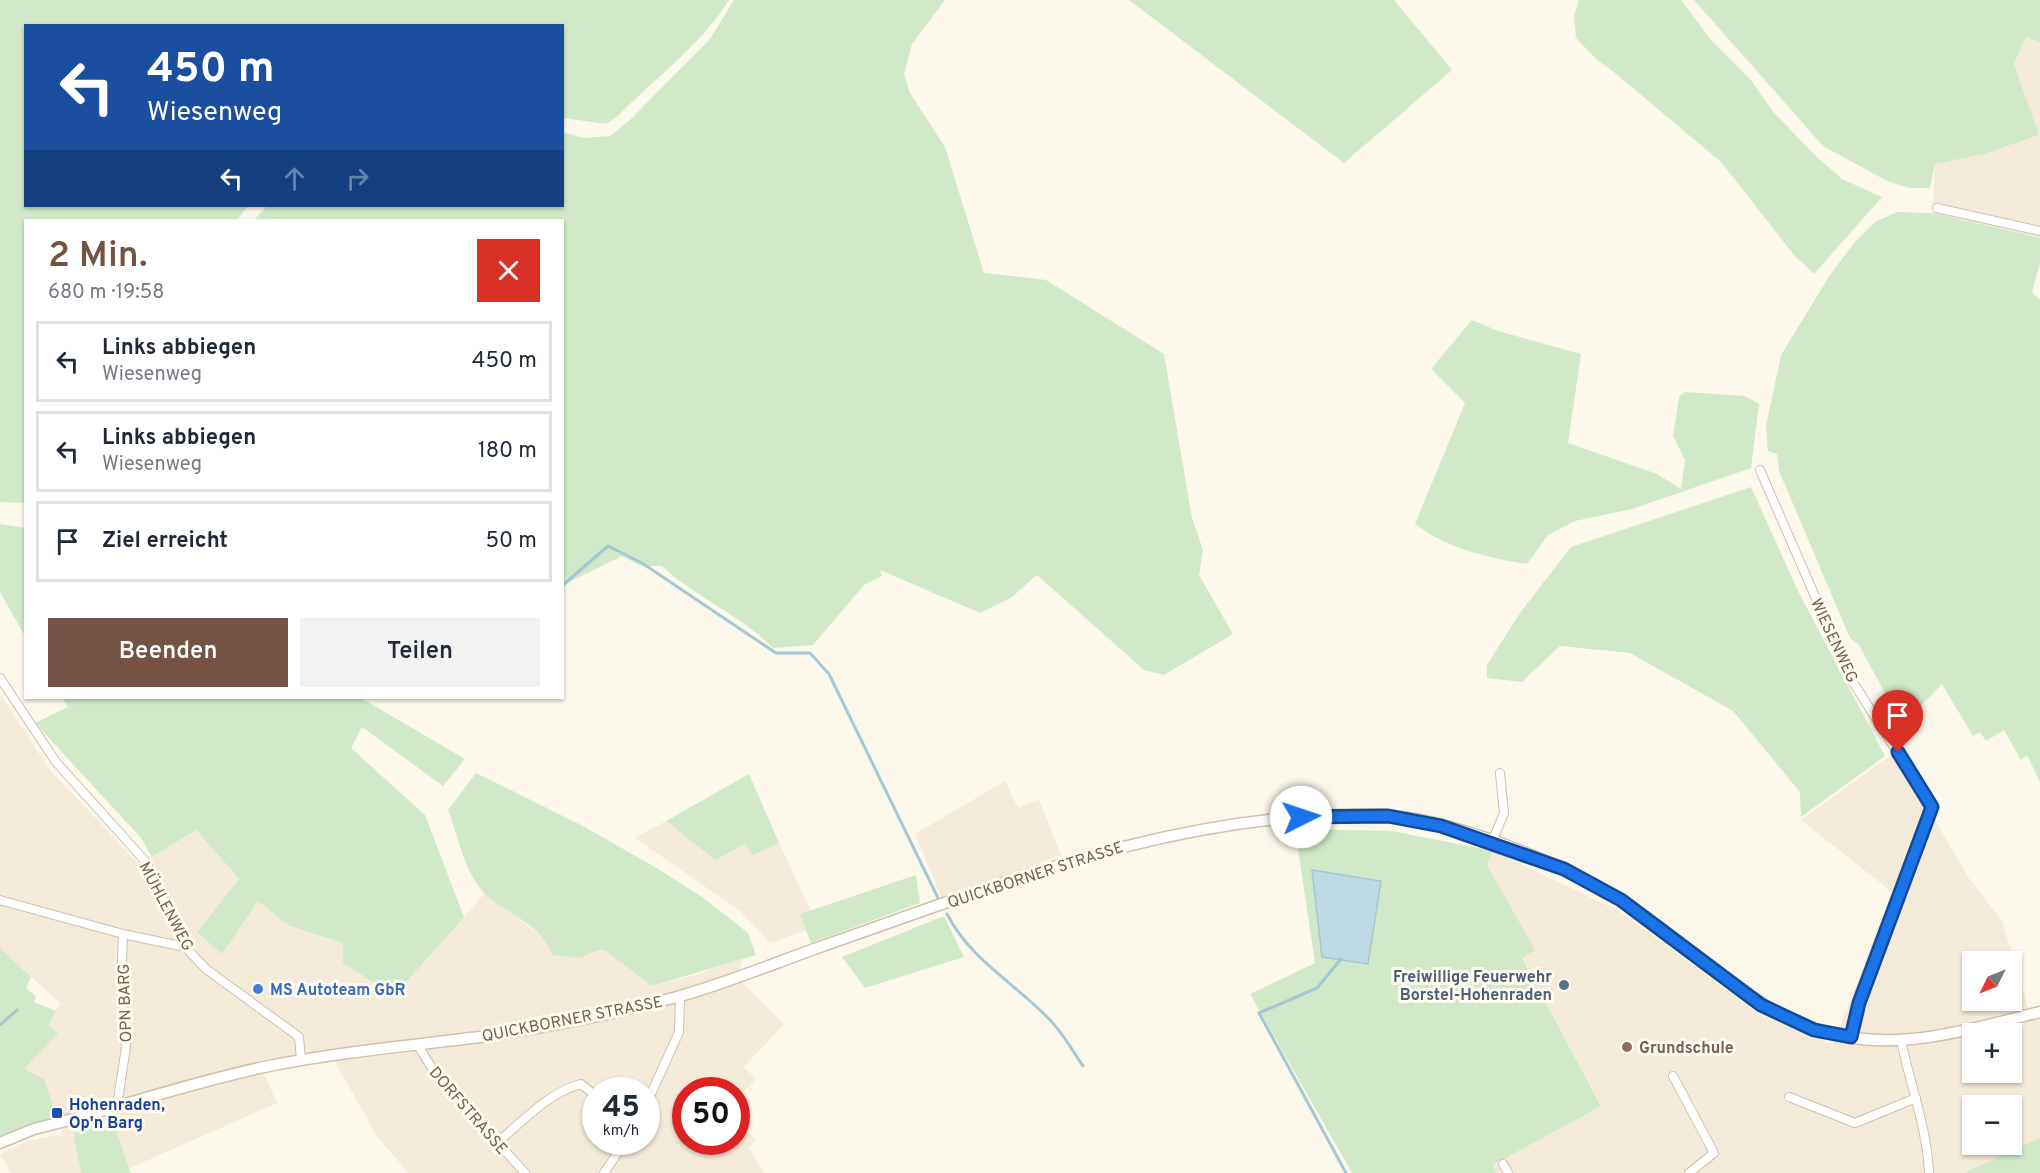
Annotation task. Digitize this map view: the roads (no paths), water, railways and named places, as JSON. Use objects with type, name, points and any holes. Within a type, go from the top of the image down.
[{"type":"main road","name":"QUICKBORNER STRASSE","points":[[0,1143],[34,1129],[265,1067],[556,1024],[680,996],[1059,865],[1128,844],[1206,828],[1334,815],[1388,816],[1441,826],[1564,869],[1621,900],[1761,1005],[1814,1030],[1851,1037],[1901,1040],[1935,1038],[2040,1012]]},
{"type":"street","points":[[1937,208],[2040,231]]},
{"type":"street","name":"WIESENWEG","points":[[1760,470],[1851,678],[1932,807],[1859,1003],[1851,1037]]},
{"type":"street","name":"MÜHLENWEG","points":[[0,678],[56,762],[146,862],[185,947],[206,969],[299,1037],[301,1060]]},
{"type":"street","points":[[1492,842],[1504,813],[1500,773]]},
{"type":"street","points":[[0,900],[123,934],[185,947]]},
{"type":"street","name":"OPN BARG","points":[[117,1106],[126,1047],[121,987],[123,934]]},
{"type":"street","points":[[659,1077],[679,1032],[680,996]]},
{"type":"street","points":[[1901,1040],[1928,1154],[1929,1173]]},
{"type":"street","name":"DORFSTRASSE","points":[[417,1044],[435,1073],[525,1173]]},
{"type":"street","points":[[1673,1076],[1714,1153],[1689,1173]]},
{"type":"street","points":[[498,1142],[565,1090],[582,1085]]},
{"type":"street","points":[[1789,1097],[1855,1123],[1916,1098]]},
{"type":"street","points":[[604,1173],[616,1155]]},
{"type":"street","points":[[1503,1164],[1508,1173]]},
{"type":"water","points":[[1312,870],[1381,881],[1368,964],[1322,957]]},
{"type":"waterway","points":[[564,584],[608,546],[642,563],[776,653],[810,653],[829,674],[938,898]]},
{"type":"waterway","points":[[947,914],[957,930],[980,957],[1052,1022],[1083,1066]]},
{"type":"waterway","points":[[1341,959],[1317,988],[1259,1013],[1346,1173]]},
{"type":"waterway","points":[[0,1025],[17,1010]]},
{"type":"place","name":"Freiwillige Feuerwehr Borstel-Hohenraden","points":[[1564,985]]},
{"type":"place","name":"MS Autoteam GbR","points":[[258,989]]},
{"type":"place","name":"Grundschule","points":[[1627,1047]]},
{"type":"place","name":"Hohenraden, Op'n Barg","points":[[57,1113]]}]
